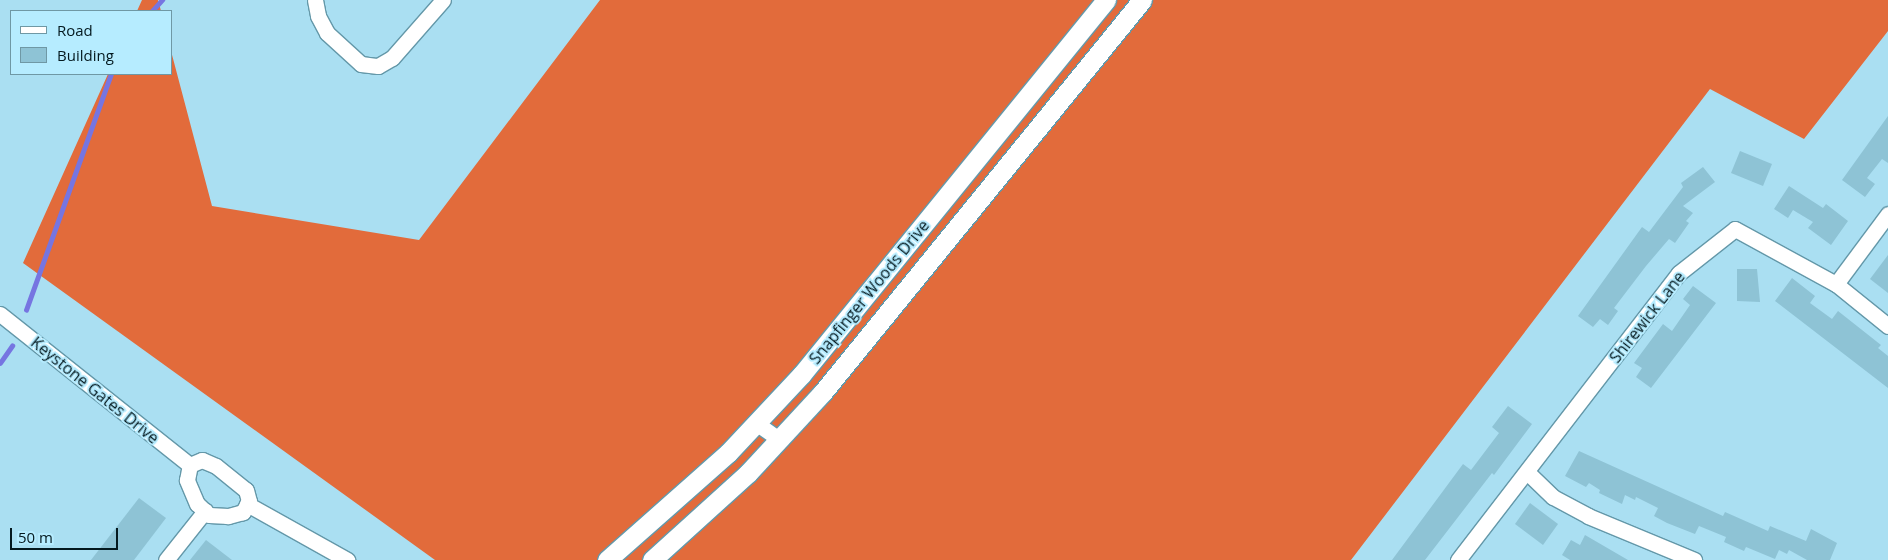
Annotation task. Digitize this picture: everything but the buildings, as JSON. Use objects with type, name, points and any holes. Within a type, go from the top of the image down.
[{"type":"main road","name":"Snapfinger Woods Drive","points":[[607,560],[728,453],[808,366],[1106,0]]},
{"type":"main road","name":"Snapfinger Woods Drive","points":[[652,560],[748,473],[823,392],[1142,0]]},
{"type":"street","points":[[314,0],[318,16],[327,33],[361,64],[378,66],[392,58],[443,0]]},
{"type":"street","points":[[1836,284],[1888,214]]},
{"type":"street","name":"Shirewick Lane","points":[[1458,560],[1679,273],[1735,229],[1836,284],[1888,326]]},
{"type":"street","name":"Keystone Gates Drive","points":[[0,314],[190,466]]},
{"type":"street","points":[[756,423],[779,439]]},
{"type":"street","points":[[202,460],[216,466],[246,490],[247,504],[242,512],[228,516],[209,515],[197,504],[188,480],[190,466],[202,460]]},
{"type":"street","points":[[1527,472],[1553,497],[1588,516],[1694,560]]},
{"type":"street","points":[[247,504],[347,560]]},
{"type":"street","points":[[166,560],[205,511]]},
{"type":"shaded area","points":[[142,0],[158,0],[161,10],[137,10]]},
{"type":"shaded area","points":[[600,0],[1888,0],[1888,31],[1804,139],[1710,89],[1351,560],[435,560],[23,263],[108,75],[172,75],[172,55],[212,206],[419,240]]},
{"type":"waterway","points":[[153,10],[162,0]]},
{"type":"waterway","points":[[26,310],[111,75]]},
{"type":"waterway","points":[[0,363],[12,346]]}]
